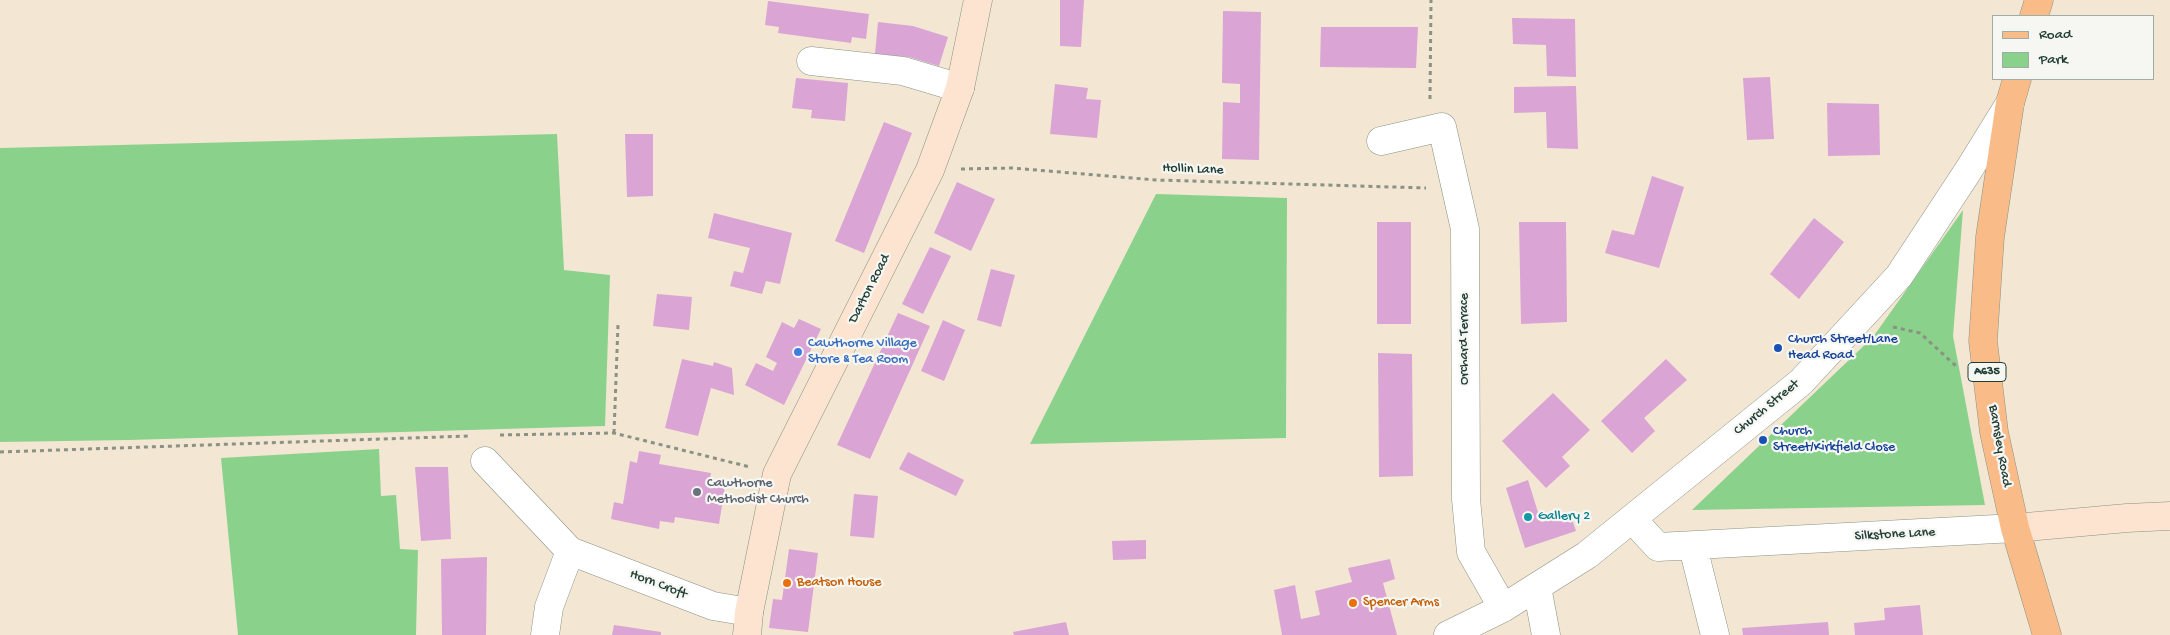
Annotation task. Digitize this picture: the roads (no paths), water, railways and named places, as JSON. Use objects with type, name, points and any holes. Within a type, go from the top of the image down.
[{"type":"main road","points":[[2034,15],[2039,0]]},
{"type":"main road","name":"Barnsley Road","points":[[2014,91],[1990,237],[1983,342],[1994,432],[2015,528],[2047,635]]},
{"type":"street","name":"Darton Road","points":[[748,624],[777,474],[930,170],[960,88],[978,0]]},
{"type":"street","points":[[811,61],[903,71],[960,88]]},
{"type":"street","name":"Church Street","points":[[1448,635],[1503,608],[1587,555],[1801,382],[1899,276],[1968,171],[2014,91]]},
{"type":"street","name":"Orchard Terrace","points":[[1381,141],[1442,127],[1465,229],[1466,499],[1471,552],[1503,608]]},
{"type":"street","name":"Horn Croft","points":[[481,449],[570,551],[713,606],[748,624]]},
{"type":"street","name":"Silkstone Lane","points":[[1632,519],[1658,547],[1693,547],[2015,528],[2170,516]]},
{"type":"street","points":[[1693,547],[1714,635]]},
{"type":"street","points":[[545,635],[549,607],[570,551]]},
{"type":"street","points":[[1538,587],[1546,635]]},
{"type":"place","name":"Church Street/Lane Head Road","points":[[1778,348]]},
{"type":"place","name":"Cawthorne Village Store & Tea Room","points":[[798,352]]},
{"type":"place","name":"Church Street/Kirkfield Close","points":[[1763,440]]},
{"type":"place","name":"Cawthorne Methodist Church","points":[[697,492]]},
{"type":"place","name":"Gallery 2","points":[[1528,517]]},
{"type":"place","name":"Beatson House","points":[[787,583]]},
{"type":"place","name":"Spencer Arms","points":[[1353,603]]}]
